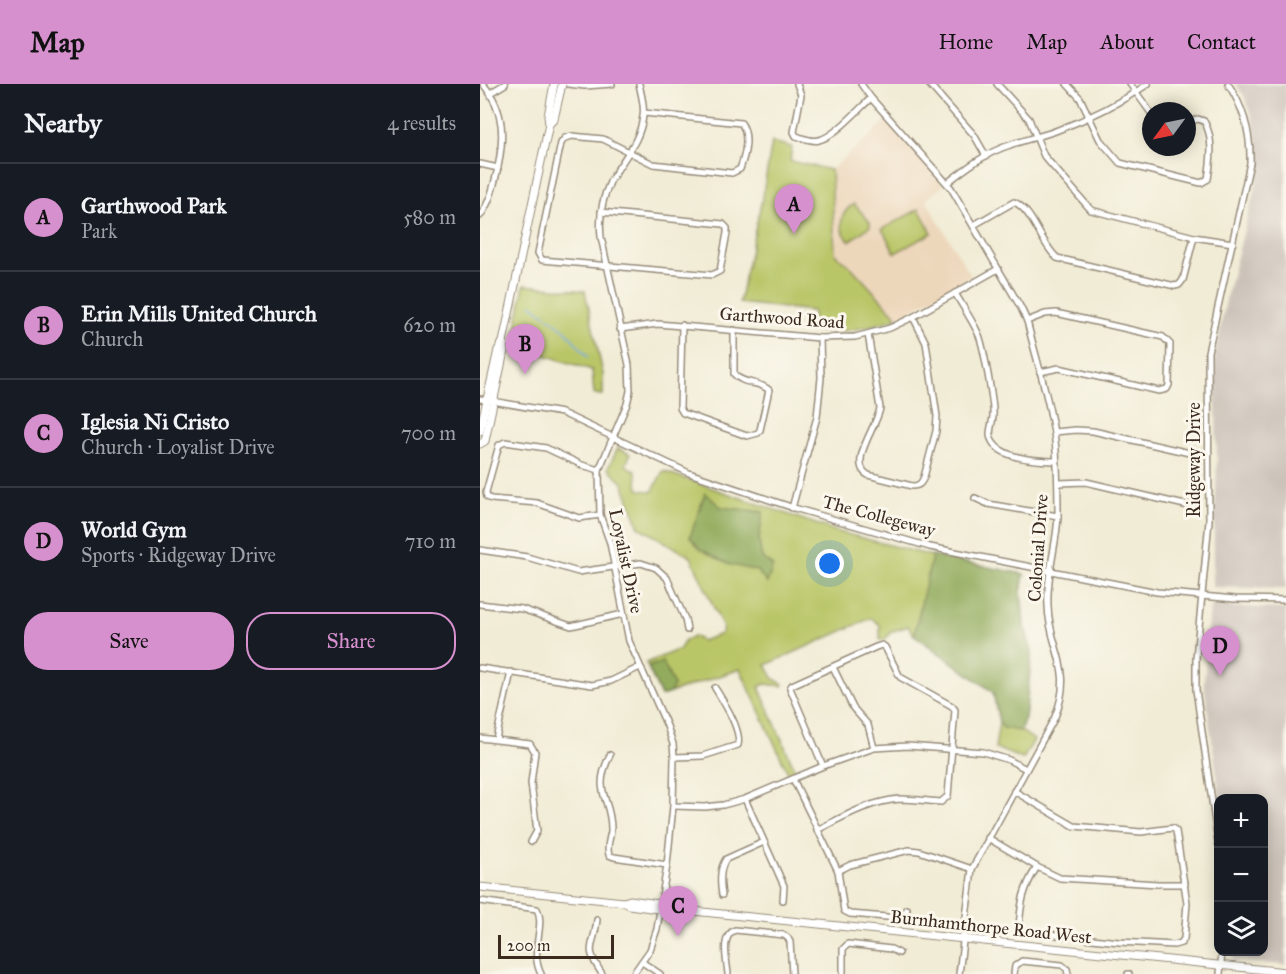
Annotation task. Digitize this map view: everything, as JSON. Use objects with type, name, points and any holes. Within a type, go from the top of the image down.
[{"type":"main road","points":[[480,431],[498,350],[503,342],[549,124],[548,116],[554,84]]},
{"type":"main road","points":[[549,124],[554,119],[562,84]]},
{"type":"main road","points":[[480,444],[484,441],[487,400]]},
{"type":"main road","name":"Burnhamthorpe Road West","points":[[480,887],[624,902],[629,905],[660,907],[687,914],[693,911],[963,939],[1220,970],[1286,972]]},
{"type":"street","points":[[480,216],[492,195],[503,142],[500,112],[483,84]]},
{"type":"street","points":[[490,93],[505,84]]},
{"type":"street","points":[[568,84],[585,86],[612,84]]},
{"type":"street","name":"Loyalist Drive","points":[[633,974],[652,944],[660,907],[673,806],[674,757],[673,744],[667,726],[629,641],[610,543],[600,515],[599,470],[622,419],[630,391],[629,365],[601,237],[601,212],[602,202],[611,180],[639,135],[644,113],[639,84]]},
{"type":"street","points":[[796,84],[801,95],[794,132],[795,136],[807,139],[819,140],[828,136],[871,98]]},
{"type":"street","name":"Colonial Drive","points":[[861,84],[947,183],[998,268],[1027,321],[1054,432],[1058,516],[1048,609],[1062,663],[1062,692],[1054,717],[972,869],[959,974]]},
{"type":"street","points":[[929,84],[974,135],[986,156]]},
{"type":"street","points":[[998,84],[1029,119],[1046,159],[1091,210],[1194,237],[1233,243]]},
{"type":"street","points":[[1067,84],[1080,98],[1100,140],[1120,163],[1201,183],[1208,179],[1211,158],[1210,140],[1204,121],[1196,120]]},
{"type":"street","points":[[1130,84],[1143,102]]},
{"type":"street","points":[[947,183],[968,166],[1010,144],[1055,132],[1088,118],[1148,84]]},
{"type":"street","name":"Ridgeway Drive","points":[[1214,815],[1196,690],[1196,658],[1209,516],[1208,352],[1248,175],[1250,151],[1246,121],[1228,84]]},
{"type":"street","points":[[601,212],[723,224],[727,228],[727,233],[720,271],[712,275],[542,260],[538,253],[561,143],[565,138],[572,136],[603,139],[654,164],[732,173],[737,172],[742,166],[746,135],[744,125],[741,123],[644,113]]},
{"type":"street","points":[[480,164],[498,168]]},
{"type":"street","points":[[974,225],[1014,202],[1022,207],[1047,249],[1057,258],[1175,286],[1183,280],[1194,237]]},
{"type":"street","name":"Garthwood Road","points":[[620,329],[658,324],[820,338],[845,338],[868,334],[913,318],[998,268]]},
{"type":"street","points":[[956,293],[981,339],[993,414],[991,440],[999,448],[1016,457],[1056,461]]},
{"type":"street","points":[[1027,321],[1056,313],[1163,337],[1170,344],[1169,385],[1167,389],[1159,391],[1059,368],[1040,372]]},
{"type":"street","points":[[868,334],[881,403],[878,417],[863,448],[861,467],[868,475],[917,486],[922,483],[924,477],[936,431],[937,416],[926,343],[913,318]]},
{"type":"street","points":[[682,325],[680,408],[682,413],[747,436],[754,435],[760,430],[769,390],[766,386],[740,380],[734,374],[734,330]]},
{"type":"street","points":[[792,508],[817,417],[821,378],[820,338]]},
{"type":"street","name":"The Collegeway","points":[[487,400],[562,413],[689,473],[792,508],[930,547],[1157,592],[1286,600]]},
{"type":"street","points":[[1054,432],[1093,431],[1194,454],[1196,495],[1194,502],[1189,506],[1086,482],[1058,483]]},
{"type":"street","points":[[599,470],[582,465],[546,448],[505,442],[500,445],[486,492],[491,499],[537,503],[579,518],[600,515]]},
{"type":"street","points":[[975,498],[988,504],[1058,516]]},
{"type":"street","points":[[480,550],[527,557],[578,572],[641,563],[663,573],[686,619],[687,630]]},
{"type":"street","points":[[480,604],[522,609],[571,626],[623,614]]},
{"type":"street","points":[[817,830],[860,809],[882,802],[898,799],[941,802],[945,800],[948,796],[955,710],[952,706],[900,677],[885,647],[882,645],[876,647],[792,685],[790,688],[823,766]]},
{"type":"street","points":[[480,668],[592,685],[611,681],[640,667]]},
{"type":"street","points":[[833,667],[853,708],[868,725],[874,748]]},
{"type":"street","points":[[496,739],[511,672]]},
{"type":"street","points":[[674,757],[703,756],[738,745],[739,736],[715,688]]},
{"type":"street","points":[[480,738],[530,744],[533,747],[535,752],[531,783],[537,831],[531,842]]},
{"type":"street","points":[[673,806],[705,807],[744,799],[823,766],[874,748],[908,746],[996,755],[1026,769]]},
{"type":"street","points":[[610,756],[601,776],[610,820],[609,855],[614,858],[667,865]]},
{"type":"street","points":[[793,779],[838,871],[843,908],[850,914],[898,918],[904,917],[908,909]]},
{"type":"street","points":[[1014,791],[1074,826],[1141,832],[1173,828],[1179,836],[1187,903],[1184,939],[1181,943],[1174,945],[1020,931],[1022,897],[1037,867]]},
{"type":"street","points":[[744,799],[784,886],[783,900]]},
{"type":"street","points":[[988,837],[1037,867],[1060,878],[1185,884]]},
{"type":"street","points":[[722,895],[720,885],[726,859],[764,842]]},
{"type":"street","points":[[838,871],[850,865],[909,850],[919,851],[972,869]]},
{"type":"street","points":[[480,901],[537,909],[540,917],[536,962],[541,974]]},
{"type":"street","points":[[597,920],[596,935],[590,953],[602,974]]},
{"type":"street","points":[[728,974],[727,936],[735,930],[784,935],[788,938],[792,974]]},
{"type":"street","points":[[843,974],[843,949],[848,944],[891,949],[899,953]]},
{"type":"street","points":[[1014,974],[1015,966],[1022,961],[1062,965],[1067,969],[1068,974]]},
{"type":"street","points":[[642,962],[660,974]]},
{"type":"shaded area","points":[[1236,84],[1286,84],[1286,589],[1212,587],[1217,464],[1215,355],[1227,295],[1257,181],[1257,141],[1244,96]]},
{"type":"shaded area","points":[[886,121],[944,185],[926,200],[971,276],[898,318],[852,268],[835,254],[832,215],[831,170]]},
{"type":"shaded area","points":[[1212,606],[1286,609],[1286,965],[1234,961],[1232,958],[1232,956],[1268,956],[1268,794],[1219,794],[1204,683]]},
{"type":"green space","points":[[772,142],[792,147],[790,161],[831,170],[835,254],[852,268],[898,318],[835,332],[813,330],[813,311],[739,303]]},
{"type":"green space","points":[[854,204],[870,222],[870,226],[850,241],[843,231],[841,221],[845,212]]},
{"type":"green space","points":[[919,209],[932,233],[895,253],[882,229]]},
{"type":"green space","points":[[524,285],[585,291],[603,374],[603,395],[594,394],[592,370],[513,345]]},
{"type":"green space","points":[[618,448],[630,454],[626,465],[636,472],[638,489],[652,492],[663,471],[839,532],[932,556],[1024,574],[1021,592],[1024,626],[1032,652],[1025,718],[1020,730],[1034,740],[1023,759],[995,748],[999,722],[993,692],[914,635],[908,626],[891,632],[885,640],[880,640],[880,625],[871,618],[766,665],[774,679],[783,684],[782,686],[765,684],[759,687],[796,772],[789,775],[740,669],[661,696],[646,663],[680,649],[685,640],[694,636],[702,641],[721,634],[723,628],[691,557],[639,527],[623,483],[608,468]]},
{"type":"green space","points":[[705,493],[721,507],[763,512],[759,540],[762,558],[773,566],[767,583],[757,571],[728,564],[700,549],[690,537]]},
{"type":"green space","points":[[932,556],[1024,574],[1021,592],[1024,626],[1032,651],[1025,718],[1020,731],[1003,728],[999,722],[993,692],[914,635]]},
{"type":"green space","points":[[663,662],[674,686],[670,693],[661,696],[648,667]]},
{"type":"waterway","points":[[531,304],[565,330],[588,357]]},
{"type":"place","name":"Garthwood Park","points":[[794,234]]},
{"type":"place","name":"Erin Mills United Church","points":[[525,374]]},
{"type":"place","name":"World Gym","points":[[1220,676]]},
{"type":"place","name":"Iglesia Ni Cristo","points":[[678,936]]}]
